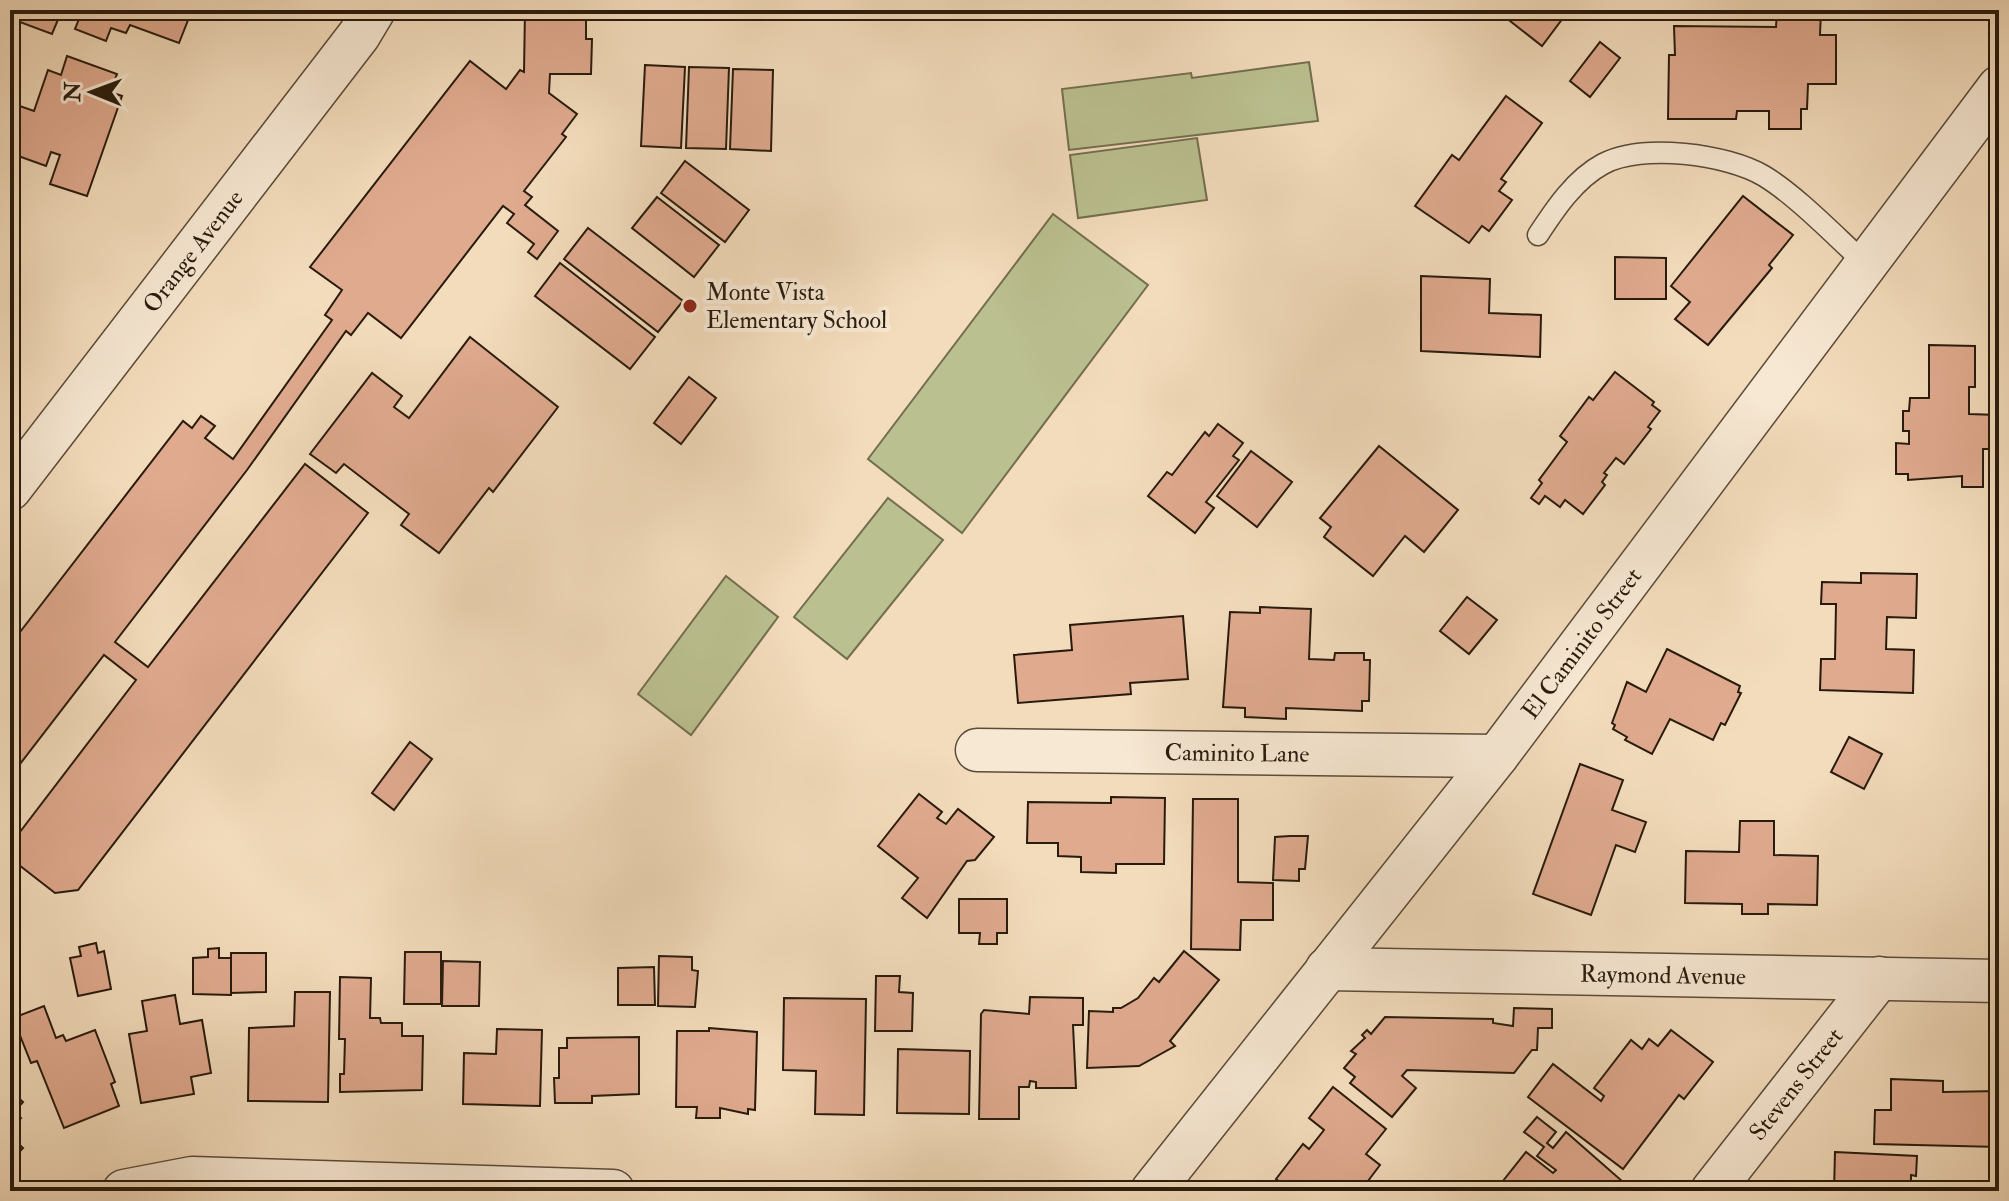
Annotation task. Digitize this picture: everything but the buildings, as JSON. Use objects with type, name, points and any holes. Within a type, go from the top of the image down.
[{"type":"street","name":"Orange Avenue","points":[[10,489],[359,35],[374,10]]},
{"type":"street","name":"El Caminito Street","points":[[1152,1191],[1497,756],[1999,87]]},
{"type":"street","name":"Caminito Lane","points":[[977,750],[1497,756]]},
{"type":"street","name":"Raymond Avenue","points":[[1327,969],[1999,981]]},
{"type":"street","name":"Stevens Street","points":[[1712,1191],[1879,978]]},
{"type":"street","points":[[124,1191],[192,1178],[613,1191]]},
{"type":"lane","points":[[1538,235],[1560,201],[1604,163],[1664,150],[1706,157],[1763,175],[1866,264]]},
{"type":"green space","points":[[1309,62],[1318,121],[1069,150],[1062,89],[1191,73],[1192,78]]},
{"type":"green space","points":[[1197,138],[1207,200],[1078,218],[1070,155]]},
{"type":"green space","points":[[1053,214],[1148,285],[962,533],[868,459]]},
{"type":"green space","points":[[888,498],[943,540],[847,659],[794,617]]},
{"type":"green space","points":[[726,576],[778,617],[691,735],[638,694]]},
{"type":"place","name":"Monte Vista Elementary School","points":[[690,306]]}]
